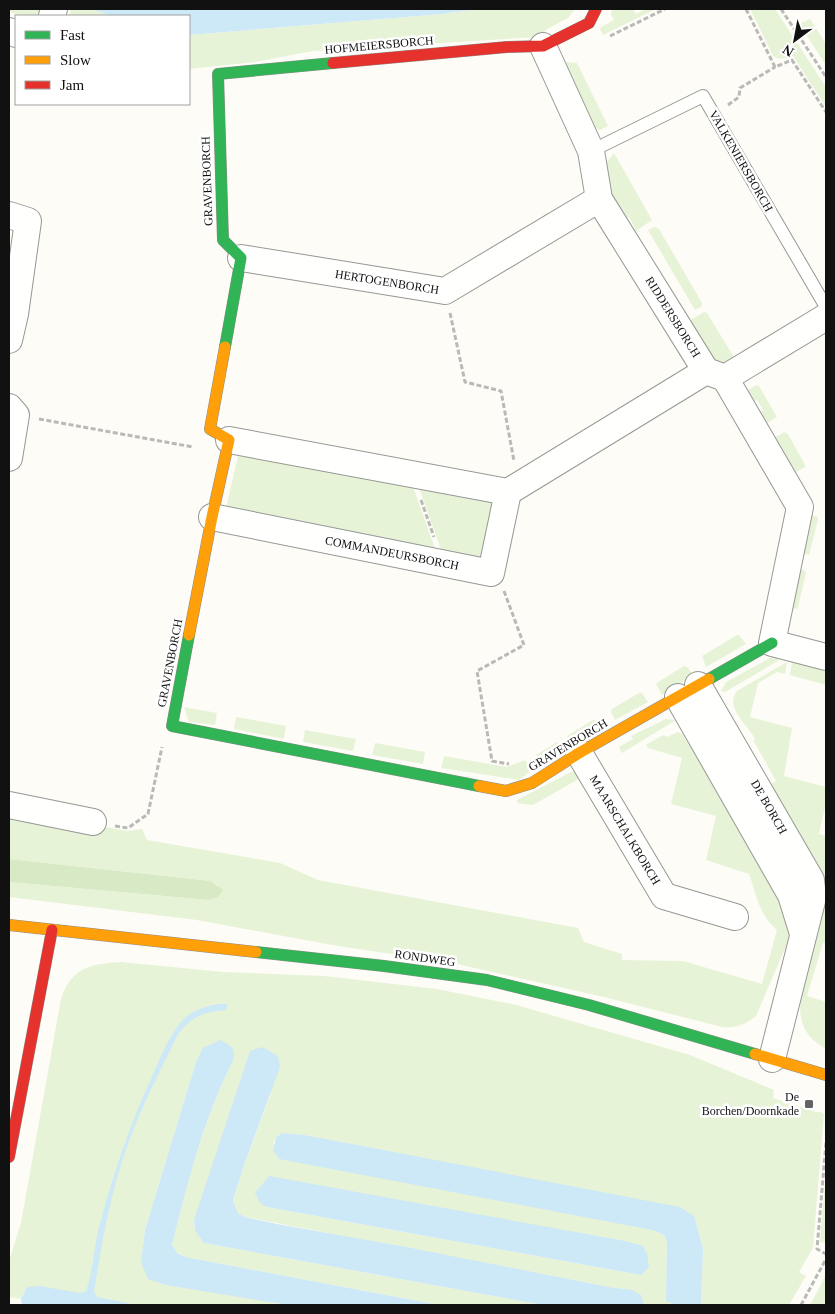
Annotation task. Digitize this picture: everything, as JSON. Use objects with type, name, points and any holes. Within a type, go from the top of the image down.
[{"type":"street","points":[[543,46],[589,23],[596,9]]},
{"type":"street","name":"HOFMEIERSBORCH","points":[[218,74],[507,47],[543,46]]},
{"type":"street","name":"RIDDERSBORCH","points":[[543,46],[591,151],[599,199],[715,374],[800,507],[772,643]]},
{"type":"street","name":"GRAVENBORCH","points":[[218,74],[223,240],[241,258]]},
{"type":"street","name":"HERTOGENBORCH","points":[[241,258],[445,291],[599,199]]},
{"type":"street","points":[[9,215],[28,221],[9,340]]},
{"type":"street","points":[[241,258],[210,429],[227,446],[513,488],[715,374],[826,317]]},
{"type":"street","points":[[9,458],[13,411]]},
{"type":"street","name":"GRAVENBORCH","points":[[227,446],[172,726],[506,791],[532,783],[579,753],[772,643]]},
{"type":"street","points":[[491,573],[513,488]]},
{"type":"street","name":"COMMANDEURSBORCH","points":[[212,517],[491,573]]},
{"type":"street","points":[[772,643],[826,656]]},
{"type":"street","name":"DE BORCH","points":[[688,691],[811,880],[813,897],[772,1059]]},
{"type":"street","name":"MAARSCHALKBORCH","points":[[579,753],[664,896],[735,917]]},
{"type":"street","points":[[9,805],[93,822]]},
{"type":"street","name":"RONDWEG","points":[[9,925],[384,966],[487,980],[589,1005],[826,1075]]},
{"type":"street","points":[[9,1157],[52,930]]},
{"type":"lane","name":"VALKENIERSBORCH","points":[[591,151],[702,96],[826,307]]},
{"type":"path","points":[[606,38],[665,9]]},
{"type":"path","points":[[746,9],[775,67]]},
{"type":"path","points":[[781,9],[826,77]]},
{"type":"path","points":[[713,114],[739,97],[740,88],[775,67],[792,60],[826,112]]},
{"type":"path","points":[[445,291],[465,382],[501,391],[513,488]]},
{"type":"path","points":[[13,411],[227,446]]},
{"type":"path","points":[[411,474],[443,564]]},
{"type":"path","points":[[491,573],[500,580],[524,645],[477,671],[492,761],[508,764],[515,761]]},
{"type":"path","points":[[93,822],[128,828],[148,814],[163,743],[172,726]]},
{"type":"path","points":[[826,1143],[817,1249],[826,1254]]},
{"type":"path","points":[[801,1305],[826,1259]]},
{"type":"green space","points":[[9,9],[47,9],[44,15],[20,15],[9,12]]},
{"type":"green space","points":[[71,9],[94,9],[108,15],[69,15]]},
{"type":"green space","points":[[479,9],[575,9],[568,18],[547,29],[538,37],[313,51],[255,62],[190,69],[190,35],[442,14]]},
{"type":"green space","points":[[612,9],[633,9],[636,14],[646,9],[656,9],[603,35],[601,27],[614,20],[611,14]]},
{"type":"green space","points":[[750,9],[775,9],[826,87],[826,107],[793,56],[779,59],[773,56]]},
{"type":"green space","points":[[810,19],[826,44],[826,65],[799,24]]},
{"type":"green space","points":[[564,62],[577,63],[608,126],[600,130],[594,127]]},
{"type":"green space","points":[[614,153],[652,220],[631,234],[630,231],[635,228],[629,217],[623,220],[607,192],[603,167]]},
{"type":"green space","points":[[655,227],[659,229],[702,303],[702,306],[695,310],[648,230]]},
{"type":"green space","points":[[704,312],[707,313],[737,362],[719,367],[684,324]]},
{"type":"green space","points":[[756,385],[759,386],[777,417],[766,424],[758,414],[763,410],[757,400],[751,403],[744,393]]},
{"type":"green space","points":[[784,432],[788,434],[805,465],[805,467],[794,473],[774,438]]},
{"type":"green space","points":[[239,452],[410,478],[438,557],[226,508]]},
{"type":"green space","points":[[416,479],[480,491],[494,503],[480,560],[444,558]]},
{"type":"green space","points":[[811,515],[818,517],[818,520],[809,555],[803,553]]},
{"type":"green space","points":[[799,569],[804,570],[806,573],[797,609],[791,608]]},
{"type":"green space","points":[[737,635],[746,644],[706,667],[702,656]]},
{"type":"green space","points":[[781,652],[778,661],[725,692],[721,691],[726,682]]},
{"type":"green space","points":[[787,662],[785,674],[777,672],[758,683],[750,717],[792,728],[784,776],[826,787],[826,803],[819,834],[826,836],[826,943],[823,943],[807,996],[826,1002],[826,1049],[818,1044],[807,1032],[801,1019],[801,993],[784,819],[772,783],[776,781],[753,740],[755,739],[752,733],[735,710],[733,704],[737,691]]},
{"type":"green space","points":[[792,662],[826,669],[826,685],[790,675]]},
{"type":"green space","points":[[684,666],[693,675],[662,695],[656,684]]},
{"type":"green space","points":[[642,693],[648,702],[615,720],[611,712],[612,709]]},
{"type":"green space","points":[[184,707],[217,713],[215,725],[189,722]]},
{"type":"green space","points":[[236,717],[286,726],[284,739],[234,729]]},
{"type":"green space","points":[[666,719],[676,720],[622,753],[619,747],[633,739],[631,736]]},
{"type":"green space","points":[[593,720],[597,721],[602,730],[572,746],[567,736]]},
{"type":"green space","points":[[305,730],[356,739],[353,751],[303,742]]},
{"type":"green space","points":[[678,732],[682,734],[689,745],[693,744],[753,835],[791,927],[787,944],[756,1016],[744,1024],[732,1027],[722,1027],[604,997],[457,964],[332,945],[197,920],[9,897],[9,882],[209,900],[218,885],[211,881],[9,859],[9,809],[127,831],[142,829],[147,840],[280,863],[318,880],[578,928],[584,942],[622,954],[622,960],[683,961],[762,984],[777,930],[766,919],[756,897],[749,874],[706,860],[716,816],[671,804],[682,758],[648,748],[646,745],[663,735],[667,737]]},
{"type":"green space","points":[[557,742],[563,750],[540,765],[536,755]]},
{"type":"green space","points":[[375,743],[425,752],[423,764],[372,755]]},
{"type":"green space","points":[[444,756],[507,767],[525,760],[532,770],[519,780],[441,768]]},
{"type":"green space","points":[[571,772],[576,772],[582,777],[533,805],[517,803],[517,800]]},
{"type":"green space","points":[[9,859],[211,881],[223,890],[218,897],[209,900],[9,882]]},
{"type":"green space","points":[[121,962],[223,972],[324,976],[437,989],[516,1005],[690,1055],[774,1090],[773,1098],[824,1114],[813,1248],[799,1272],[806,1276],[789,1305],[701,1305],[703,1248],[694,1216],[305,1135],[281,1133],[273,1144],[652,1230],[664,1235],[667,1242],[666,1300],[677,1305],[644,1305],[639,1296],[625,1289],[245,1217],[238,1213],[233,1202],[243,1168],[271,1093],[194,1220],[195,1231],[204,1243],[543,1305],[439,1305],[190,1258],[178,1254],[172,1245],[190,1174],[213,1105],[233,1061],[196,1062],[145,1230],[141,1262],[274,1303],[288,1305],[137,1305],[27,1287],[21,1299],[9,1297],[9,1261],[21,1223],[61,999],[65,988],[71,980],[84,969],[100,964]],"holes":[[[358,1193],[642,1246],[641,1275],[267,1207]]]},
{"type":"green space","points":[[826,1172],[826,1240],[822,1243],[820,1241]]},
{"type":"green space","points":[[826,1275],[826,1305],[810,1305]]},
{"type":"water","points":[[479,9],[442,14],[190,35],[190,15],[108,15],[95,10]]},
{"type":"water","points":[[219,1004],[228,1004],[226,1010],[199,1016],[188,1023],[178,1034],[134,1128],[114,1187],[94,1291],[97,1297],[137,1305],[22,1305],[21,1299],[27,1287],[40,1286],[80,1293],[86,1291],[99,1227],[116,1168],[130,1129],[163,1051],[170,1037],[188,1016],[200,1009]]},
{"type":"water","points":[[220,1040],[232,1048],[234,1053],[233,1061],[213,1105],[190,1174],[172,1245],[178,1254],[190,1258],[439,1305],[288,1305],[166,1285],[148,1279],[141,1262],[145,1230],[196,1062],[203,1048]]},
{"type":"water","points":[[262,1047],[278,1056],[280,1067],[233,1201],[238,1213],[245,1217],[277,1224],[632,1290],[641,1295],[644,1305],[543,1305],[204,1243],[195,1231],[194,1220],[250,1051]]},
{"type":"water","points":[[281,1133],[305,1135],[680,1207],[694,1216],[703,1248],[701,1305],[677,1305],[666,1301],[667,1242],[664,1235],[652,1230],[279,1159],[273,1150],[276,1138]]},
{"type":"water","points":[[269,1176],[625,1241],[643,1246],[647,1254],[649,1267],[641,1275],[267,1207],[260,1203],[255,1193]]},
{"type":"traffic: fast","points":[[225,347],[241,258],[223,240],[218,74],[333,63]]},
{"type":"traffic: fast","points":[[189,635],[172,726],[479,786]]},
{"type":"traffic: fast","points":[[709,679],[772,643]]},
{"type":"traffic: fast","points":[[256,952],[384,966],[487,980],[589,1005],[755,1054]]},
{"type":"traffic: slow","points":[[189,635],[229,440],[210,429],[225,347]]},
{"type":"traffic: slow","points":[[479,786],[506,791],[532,783],[579,753],[709,679]]},
{"type":"traffic: slow","points":[[9,925],[256,952]]},
{"type":"traffic: slow","points":[[755,1054],[826,1075]]},
{"type":"traffic: jam","points":[[333,63],[507,47],[543,46],[589,23],[596,9]]},
{"type":"traffic: jam","points":[[9,1157],[52,930]]},
{"type":"place","name":"De Borchen/Doornkade","points":[[809,1104]]}]
